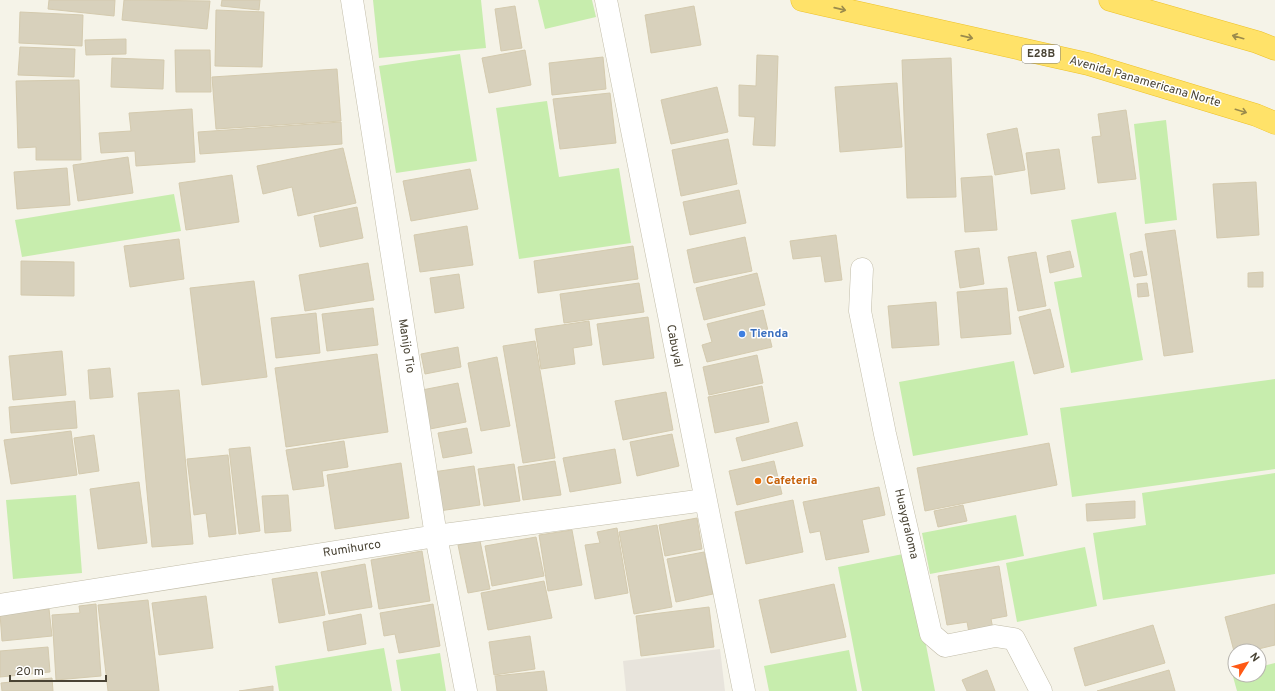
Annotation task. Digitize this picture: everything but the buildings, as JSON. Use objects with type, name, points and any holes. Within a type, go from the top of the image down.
[{"type":"highway","name":"Avenida Panamericana Norte","points":[[802,0],[1088,64],[1256,115],[1275,123]]},
{"type":"highway","points":[[1110,0],[1256,42],[1275,49]]},
{"type":"street","name":"Manijo Tio","points":[[352,0],[436,536],[466,691]]},
{"type":"street","name":"Cabuyal","points":[[606,0],[744,691]]},
{"type":"street","name":"Huaygraloma","points":[[862,269],[860,311],[885,434],[931,634],[945,646],[994,636],[1014,639],[1041,691]]},
{"type":"street","name":"Rumihurco","points":[[0,605],[436,536],[705,500]]},
{"type":"shaded area","points":[[720,649],[725,691],[626,691],[623,661]]},
{"type":"green space","points":[[373,0],[481,0],[486,48],[379,58]]},
{"type":"green space","points":[[538,0],[592,0],[596,17],[545,29]]},
{"type":"green space","points":[[460,54],[477,161],[396,173],[379,66]]},
{"type":"green space","points":[[547,101],[559,177],[619,168],[631,243],[519,259],[496,108]]},
{"type":"green space","points":[[1166,120],[1177,220],[1145,224],[1134,124]]},
{"type":"green space","points":[[174,194],[181,231],[22,257],[15,220]]},
{"type":"green space","points":[[1116,212],[1143,360],[1071,373],[1054,282],[1082,277],[1071,220]]},
{"type":"green space","points":[[1014,361],[1028,435],[913,456],[899,382]]},
{"type":"green space","points":[[1275,379],[1275,469],[1072,497],[1060,408]]},
{"type":"green space","points":[[1275,473],[1275,574],[1103,600],[1093,533],[1146,525],[1142,493]]},
{"type":"green space","points":[[76,495],[82,573],[13,579],[6,500]]},
{"type":"green space","points":[[1016,515],[1024,556],[930,574],[922,533]]},
{"type":"green space","points":[[1085,547],[1097,606],[1017,622],[1006,563]]},
{"type":"green space","points":[[908,553],[935,691],[862,691],[838,567]]},
{"type":"green space","points":[[384,648],[392,691],[279,691],[275,666]]},
{"type":"green space","points":[[849,650],[857,691],[769,691],[764,666]]},
{"type":"green space","points":[[440,653],[446,691],[401,691],[396,660]]},
{"type":"green space","points":[[1275,663],[1275,691],[1237,691],[1235,683],[1267,683],[1267,665]]},
{"type":"place","name":"Tienda","points":[[742,334]]},
{"type":"place","name":"Cafeteria","points":[[758,481]]}]
